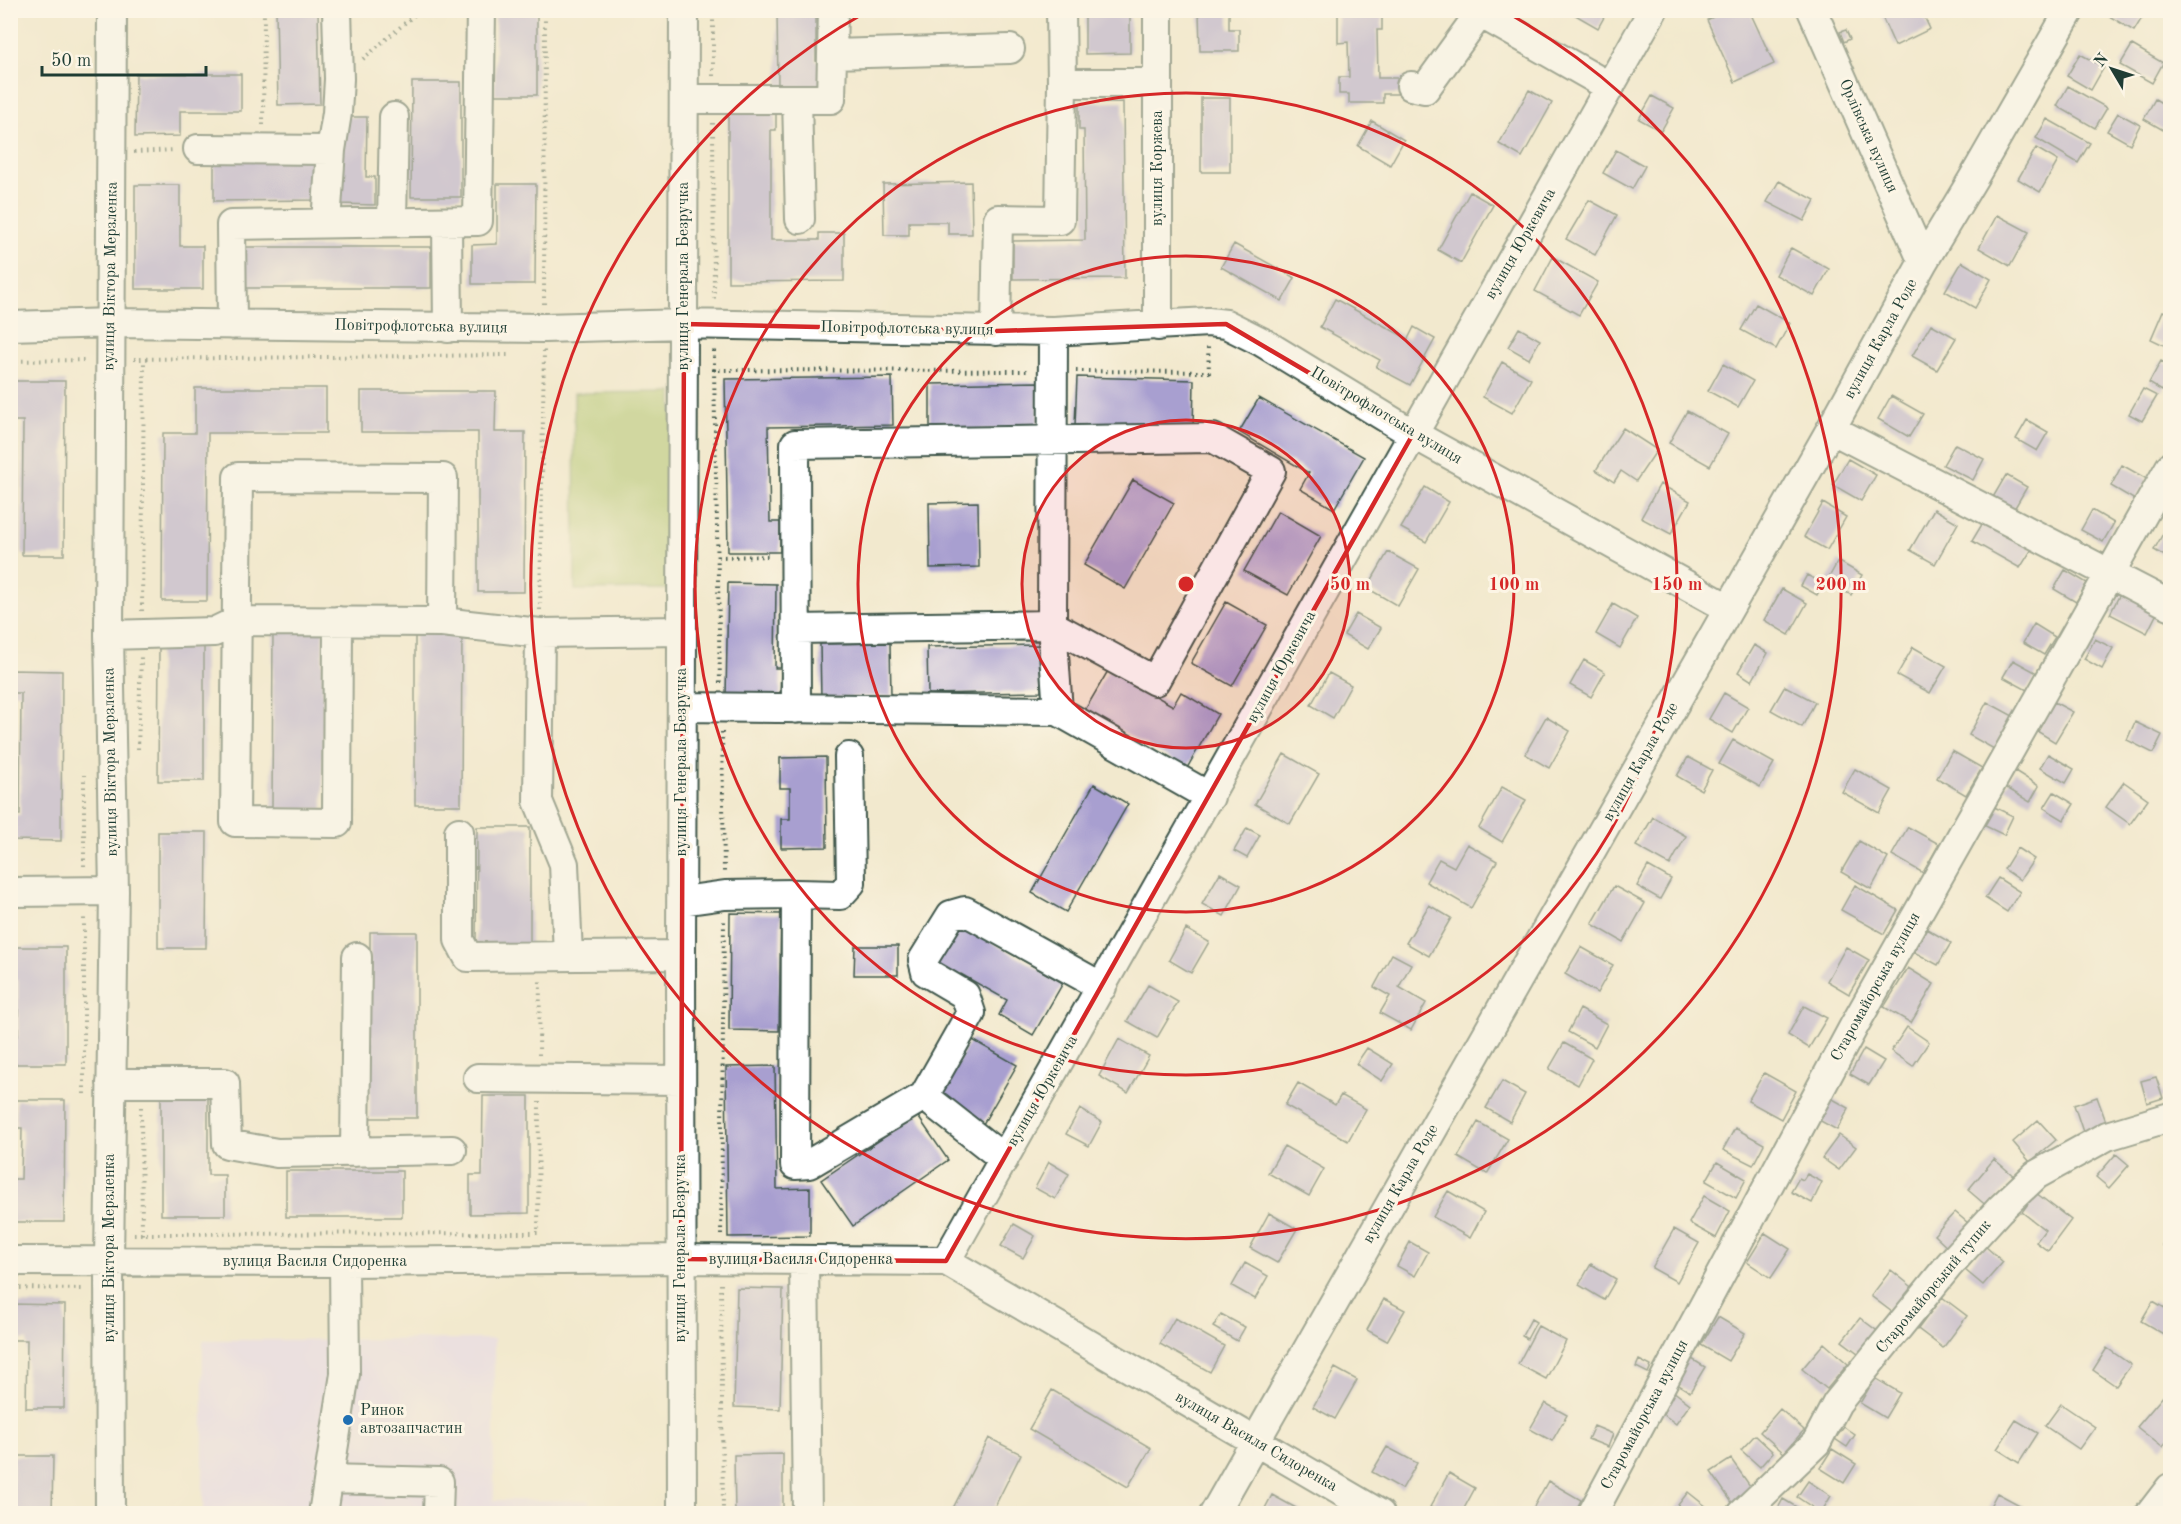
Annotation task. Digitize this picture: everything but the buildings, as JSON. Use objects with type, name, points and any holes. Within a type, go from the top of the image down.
[{"type":"street","name":"вулиця Віктора Мерзленка","points":[[110,1514],[92,1271],[111,1083],[114,891],[109,635],[112,10]]},
{"type":"street","points":[[326,224],[339,79],[337,10]]},
{"type":"street","points":[[232,324],[231,225],[478,221],[481,10]]},
{"type":"street","name":"вулиця Генерала Безручка","points":[[682,1514],[684,10]]},
{"type":"street","points":[[684,99],[831,99],[832,10]]},
{"type":"street","points":[[996,331],[998,219],[1060,220],[1061,10]]},
{"type":"street","name":"вулиця Коржева","points":[[1158,10],[1158,326]]},
{"type":"street","name":"вулиця Юркевича","points":[[946,1262],[1653,10]]},
{"type":"street","name":"Орлівська вулиця","points":[[1812,10],[1923,262]]},
{"type":"street","name":"вулиця Карла Роде","points":[[1214,1514],[1831,429],[1923,262],[1980,168],[2070,10]]},
{"type":"street","points":[[1411,86],[1425,89],[1480,13],[1611,87]]},
{"type":"street","points":[[832,54],[1010,49]]},
{"type":"street","points":[[1062,83],[1158,82]]},
{"type":"street","points":[[797,99],[800,219]]},
{"type":"street","points":[[392,222],[394,117]]},
{"type":"street","points":[[198,150],[331,150]]},
{"type":"street","points":[[447,222],[448,328]]},
{"type":"street","name":"Повітрофлотська вулиця","points":[[10,326],[111,323],[544,328],[684,324],[1053,331],[1208,322],[1226,324],[1262,342],[1413,434],[1728,608]]},
{"type":"street","points":[[1053,331],[1052,625],[1058,711]]},
{"type":"street","points":[[1831,429],[2170,605]]},
{"type":"street","points":[[796,629],[1052,625],[1155,681],[1271,471],[1213,438],[795,444],[796,709]]},
{"type":"street","name":"Старомайорська вулиця","points":[[1592,1514],[1854,1026],[2170,467]]},
{"type":"street","points":[[338,621],[337,823],[235,822],[238,477],[443,478],[442,622]]},
{"type":"street","points":[[109,635],[214,632],[237,621],[442,622],[540,633],[682,631]]},
{"type":"street","points":[[540,633],[538,801],[564,864],[568,955]]},
{"type":"street","points":[[682,707],[1058,711],[1210,797]]},
{"type":"street","points":[[682,901],[725,895],[840,895],[851,883],[849,757]]},
{"type":"street","points":[[459,832],[459,940],[468,957],[681,955]]},
{"type":"street","points":[[10,891],[114,891]]},
{"type":"street","points":[[796,894],[795,1165],[809,1164],[924,1096],[971,1013],[965,995],[926,972],[923,960],[951,915],[965,911],[1102,987]]},
{"type":"street","points":[[355,1152],[357,957]]},
{"type":"street","points":[[478,1078],[681,1080]]},
{"type":"street","points":[[111,1083],[225,1083],[227,1144],[277,1153],[452,1150]]},
{"type":"street","points":[[924,1096],[1004,1159]]},
{"type":"street","name":"Старомайорський тупик","points":[[1742,1514],[1816,1443],[1837,1403],[1904,1320],[1986,1225],[2036,1175],[2107,1136],[2170,1117]]},
{"type":"street","name":"вулиця Василя Сидоренка","points":[[10,1261],[92,1271],[142,1262],[681,1259],[946,1262],[1380,1514]]},
{"type":"street","points":[[804,1260],[807,1514]]},
{"type":"street","points":[[323,1514],[345,1374],[344,1262]]},
{"type":"street","points":[[329,1479],[439,1482],[438,1514]]},
{"type":"street","points":[[2150,1514],[2170,1488]]},
{"type":"path","points":[[263,150],[264,10]]},
{"type":"path","points":[[339,79],[420,10]]},
{"type":"path","points":[[713,10],[714,370],[725,895],[721,1260],[723,1514]]},
{"type":"path","points":[[112,153],[198,150]]},
{"type":"path","points":[[683,370],[1209,372],[1208,322]]},
{"type":"path","points":[[532,355],[544,354]]},
{"type":"path","points":[[10,361],[521,355]]},
{"type":"path","points":[[718,556],[796,556]]},
{"type":"path","points":[[84,773],[84,1100]]},
{"type":"path","points":[[141,1083],[142,1262]]},
{"type":"path","points":[[10,1288],[92,1271],[84,1300]]},
{"type":"highlighted area","points":[[684,324],[996,331],[1226,324],[1413,434],[946,1261],[681,1259]]},
{"type":"shaded area","name":"Ринок автозапчастин","points":[[494,1339],[494,1500],[589,1500],[589,1514],[203,1514],[203,1340]]},
{"type":"green space","points":[[672,392],[672,589],[575,590],[574,393]]},
{"type":"place","name":"Ринок автозапчастин","points":[[348,1420]]}]
